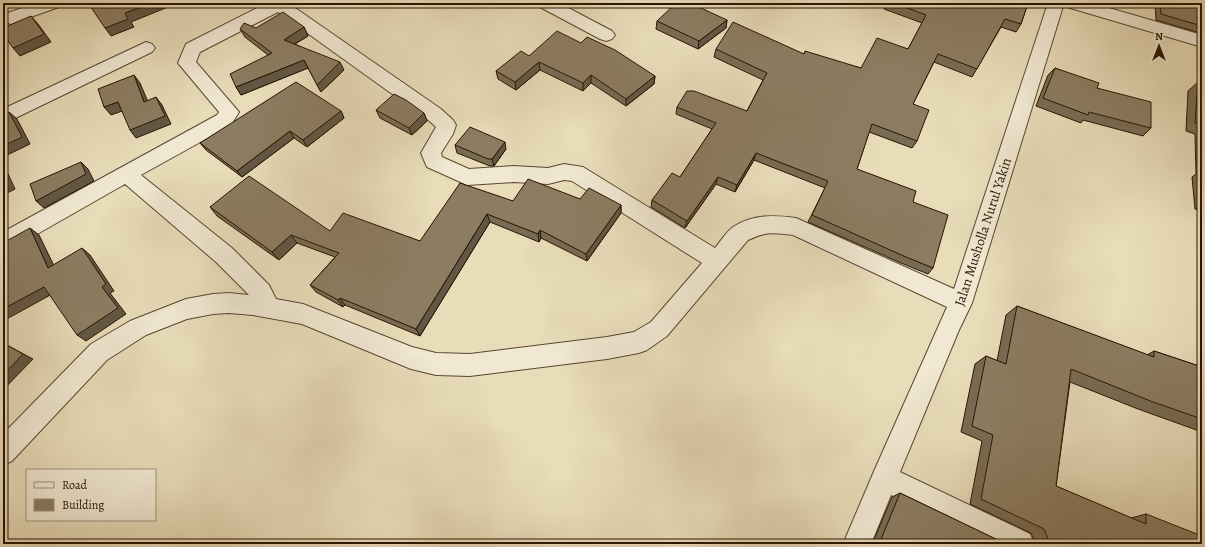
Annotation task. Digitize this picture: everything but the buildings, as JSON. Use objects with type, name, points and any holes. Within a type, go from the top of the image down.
[{"type":"street","points":[[10,18],[53,3]]},
{"type":"street","points":[[546,3],[606,35]]},
{"type":"street","name":"Jalan Musholla Nurul Yakin","points":[[857,544],[949,326],[961,303],[1056,3]]},
{"type":"street","points":[[1073,3],[1202,41]]},
{"type":"street","points":[[3,243],[224,120],[230,112],[188,63],[192,48],[278,4],[434,114],[446,125],[443,134],[431,153],[434,162],[467,177],[514,174],[548,176],[564,172],[576,173],[716,261]]},
{"type":"street","points":[[3,117],[146,48]]},
{"type":"street","points":[[126,174],[224,255],[261,292],[268,307]]},
{"type":"street","points":[[3,452],[99,352],[138,328],[174,313],[200,306],[229,303],[268,307],[303,314],[411,358],[436,364],[470,365],[607,348],[639,342],[659,329],[734,240],[744,231],[760,225],[782,224],[796,227],[961,303]]},
{"type":"street","points":[[884,478],[1020,544]]}]
